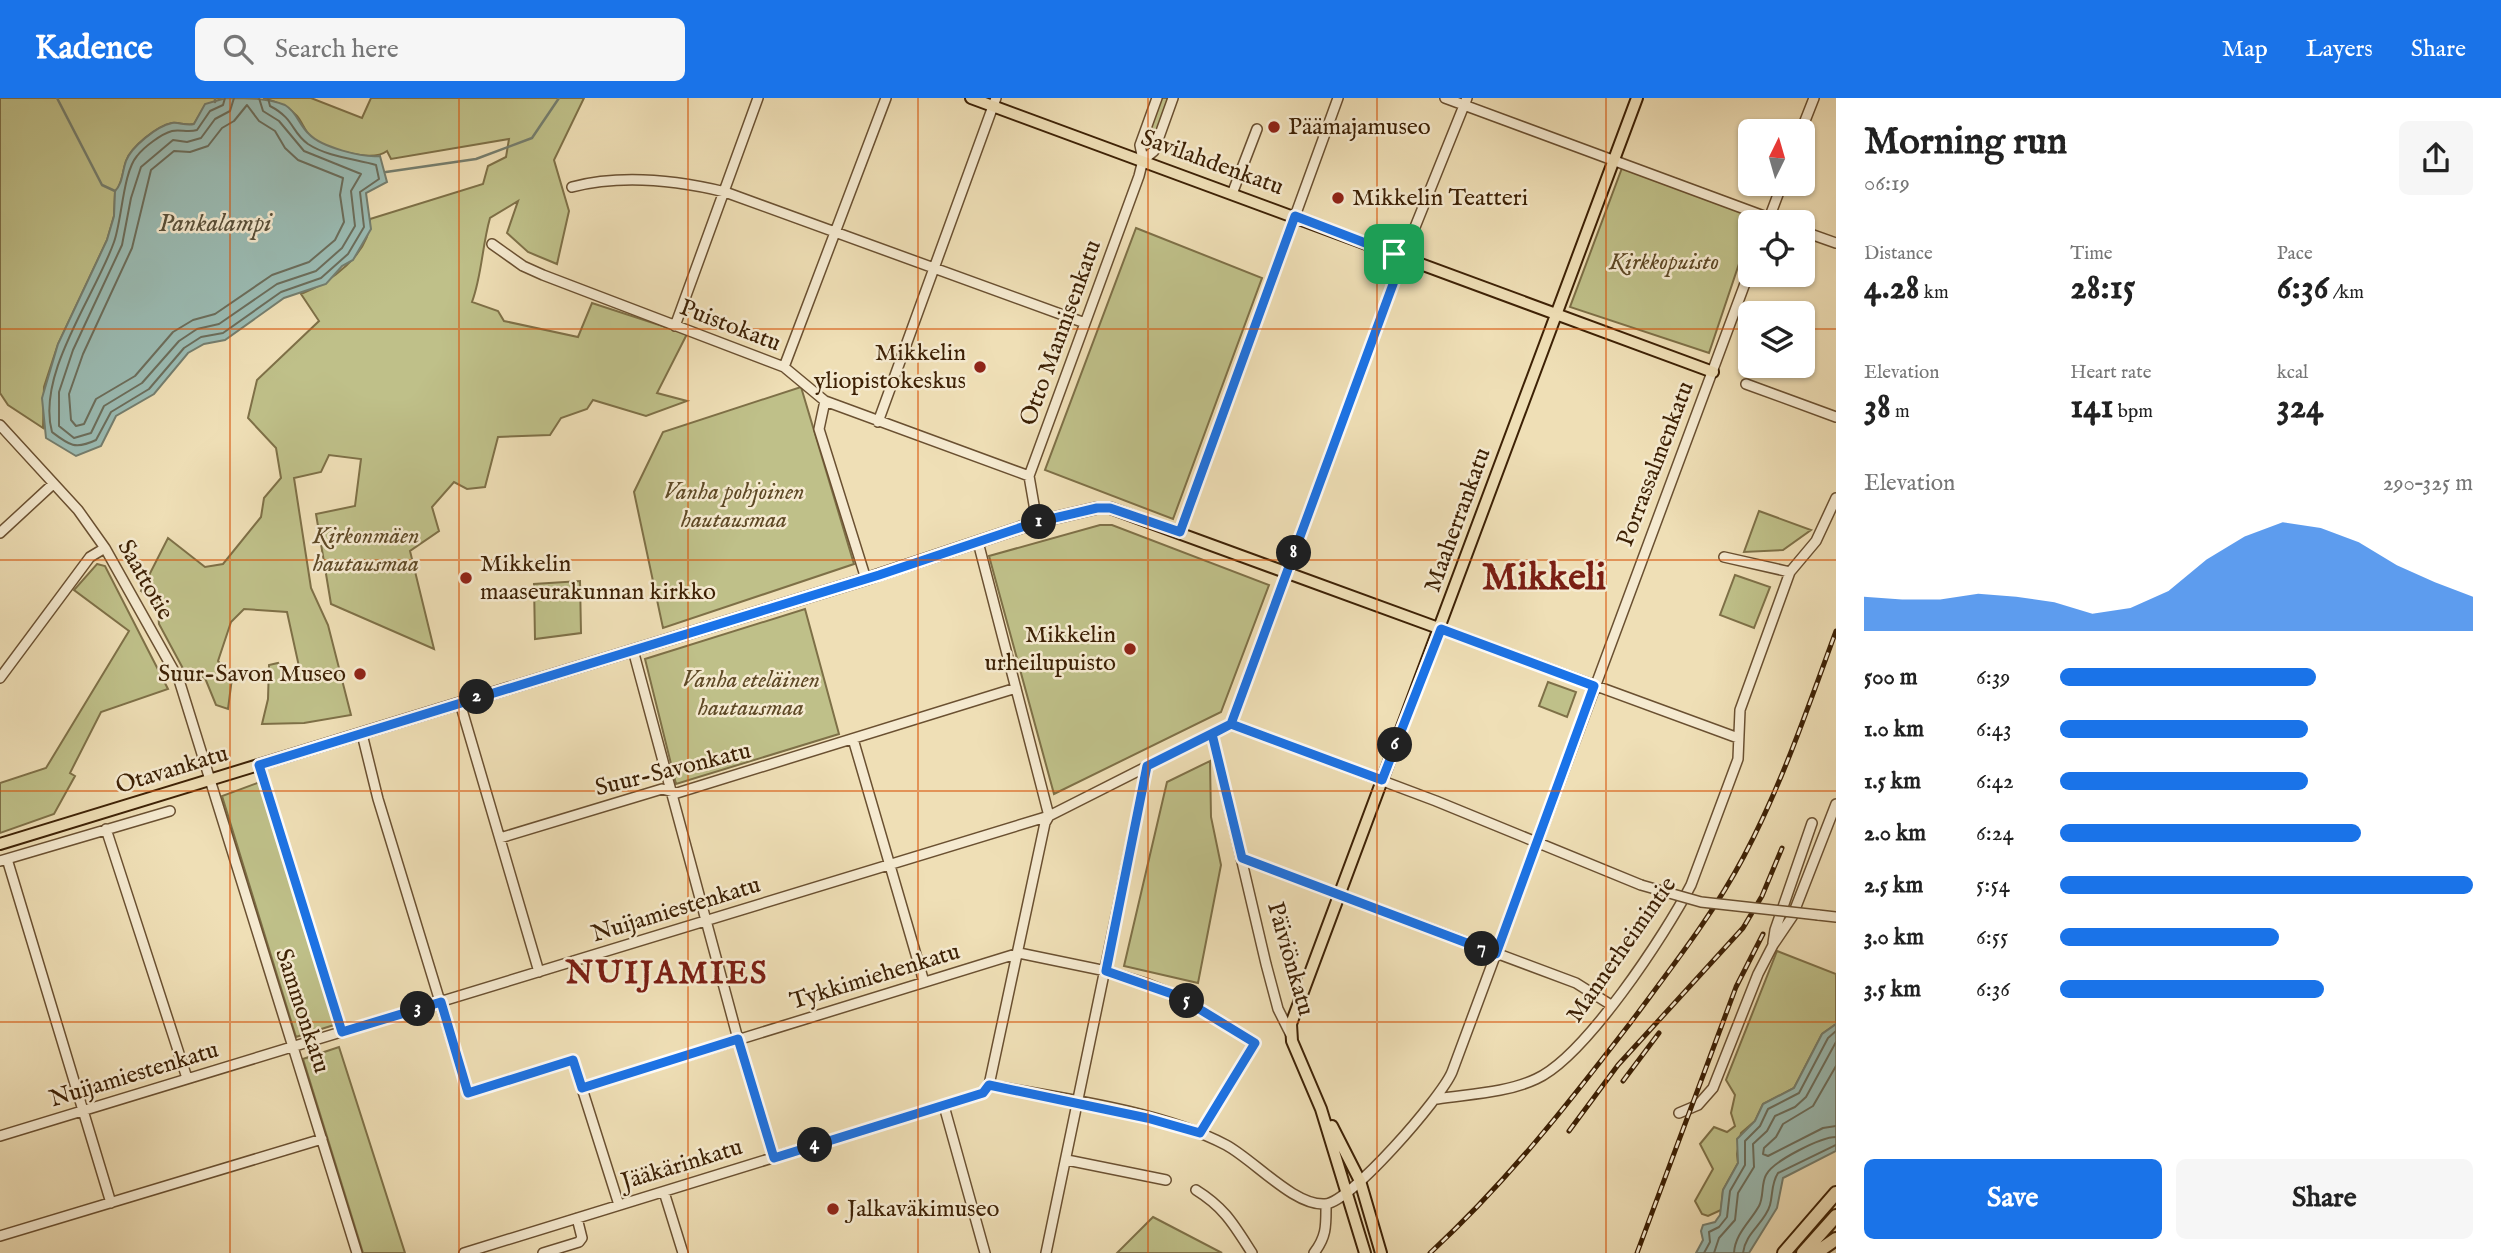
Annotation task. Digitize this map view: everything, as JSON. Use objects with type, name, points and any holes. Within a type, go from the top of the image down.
[{"type":"highway","points":[[1784,1253],[1836,1193]]},
{"type":"highway","points":[[1803,1253],[1836,1216]]},
{"type":"highway","points":[[1816,1253],[1836,1239]]},
{"type":"main road","name":"Savilahdenkatu","points":[[971,98],[995,102],[1232,194],[1713,372]]},
{"type":"main road","name":"Maaherrankatu","points":[[1291,1035],[1291,1024],[1441,629],[1637,98]]},
{"type":"main road","name":"Otavankatu","points":[[0,844],[460,703],[634,655],[866,579],[979,547],[1037,522],[1097,508],[1110,508],[1180,532],[1441,629]]},
{"type":"main road","name":"Päiviönkatu","points":[[1291,1035],[1321,1109],[1365,1253]]},
{"type":"main road","name":"Päiviönkatu","points":[[1321,1109],[1360,1181],[1381,1253]]},
{"type":"street","points":[[675,326],[758,98]]},
{"type":"street","points":[[784,367],[886,98]]},
{"type":"street","points":[[1143,160],[1140,145],[1157,98]]},
{"type":"street","points":[[1143,160],[1153,151],[1173,98]]},
{"type":"street","points":[[1180,532],[1338,98]]},
{"type":"street","points":[[1445,98],[1465,102],[1742,210]]},
{"type":"street","points":[[1806,119],[1814,98]]},
{"type":"street","points":[[878,422],[995,102]]},
{"type":"street","points":[[1465,102],[1403,257],[1231,724],[1382,780],[1641,885],[1701,902],[1836,917]]},
{"type":"street","points":[[1232,194],[1257,129]]},
{"type":"street","name":"Otto Mannisenkatu","points":[[1037,522],[1029,476],[1143,160]]},
{"type":"street","points":[[572,187],[618,178],[703,186],[835,230],[1084,323]]},
{"type":"street","points":[[1815,236],[1836,243]]},
{"type":"street","name":"Puistokatu","points":[[492,244],[523,267],[784,367],[825,401],[1029,476]]},
{"type":"street","name":"Porrassalmenkatu","points":[[1348,1194],[1437,1099],[1452,1072],[1744,287]]},
{"type":"street","points":[[1746,384],[1836,417]]},
{"type":"street","points":[[825,401],[819,429],[866,579]]},
{"type":"street","name":"Saattotie","points":[[0,425],[78,510],[105,548],[179,680],[209,781]]},
{"type":"street","points":[[0,533],[53,484]]},
{"type":"street","name":"Mannerheimintie","points":[[1437,1099],[1517,1086],[1548,1074],[1576,1048],[1611,1005],[1691,886],[1738,759],[1740,710],[1790,572],[1816,541],[1836,498]]},
{"type":"street","points":[[979,547],[1049,816],[1045,824],[989,1085],[1079,1103],[1200,1133],[1228,1146],[1312,1204],[1326,1205],[1348,1194]]},
{"type":"street","points":[[0,678],[90,557],[105,548]]},
{"type":"street","points":[[1724,557],[1790,572]]},
{"type":"street","points":[[1441,629],[1738,738]]},
{"type":"street","points":[[634,655],[738,1039],[772,1153]]},
{"type":"street","name":"Suur-Savonkatu","points":[[500,838],[662,789],[677,793],[1016,688]]},
{"type":"street","points":[[460,703],[539,972]]},
{"type":"street","name":"Nuijamiestenkatu","points":[[0,1136],[1049,816],[1231,724]]},
{"type":"street","points":[[362,734],[378,799],[468,1093],[573,1060],[619,1205]]},
{"type":"street","name":"Päiviönkatu","points":[[1212,734],[1266,964],[1278,1009],[1291,1035]]},
{"type":"street","points":[[853,739],[924,982]]},
{"type":"street","points":[[259,765],[342,1032]]},
{"type":"street","points":[[1046,1253],[1147,766]]},
{"type":"street","name":"Sammonkatu","points":[[209,781],[357,1253]]},
{"type":"street","points":[[1679,1112],[1698,1105],[1713,1088],[1733,1031],[1773,945],[1792,917],[1836,804]]},
{"type":"street","points":[[111,1203],[4,860],[170,811]]},
{"type":"street","points":[[1773,945],[1775,930],[1812,823]]},
{"type":"street","points":[[106,829],[187,1079]]},
{"type":"street","points":[[1242,858],[1576,983],[1611,1005]]},
{"type":"street","points":[[1019,953],[1106,971],[1178,996],[1255,1043],[1200,1133]]},
{"type":"street","name":"Tykkimiehenkatu","points":[[582,1088],[1019,953]]},
{"type":"street","name":"Jääkärinkatu","points":[[464,1253],[664,1192],[772,1153],[944,1106],[983,1093],[989,1085]]},
{"type":"street","points":[[944,1106],[985,1253]]},
{"type":"street","points":[[0,1236],[322,1139]]},
{"type":"street","points":[[1067,1160],[1166,1180]]},
{"type":"street","points":[[1196,1190],[1227,1213],[1252,1253]]},
{"type":"street","points":[[664,1192],[683,1253]]},
{"type":"street","points":[[1314,1253],[1325,1240],[1326,1205]]},
{"type":"street","points":[[543,1253],[579,1242],[581,1233],[577,1218]]},
{"type":"green space","points":[[0,98],[226,98],[205,105],[194,124],[172,123],[159,128],[129,155],[120,185],[115,192],[114,216],[107,240],[58,344],[44,387],[43,428],[8,405],[0,393]]},
{"type":"green space","name":"Kirkonmäen hautausmaa","points":[[263,98],[311,98],[362,118],[371,98],[584,98],[554,160],[569,211],[557,264],[528,252],[507,233],[518,201],[490,218],[472,302],[498,311],[504,321],[578,337],[592,303],[687,334],[657,393],[687,401],[646,416],[593,400],[587,409],[561,418],[550,435],[498,437],[485,487],[467,489],[454,482],[432,507],[439,531],[410,551],[434,649],[331,604],[316,514],[355,506],[361,459],[329,455],[321,472],[294,478],[311,588],[328,625],[351,715],[304,723],[262,724],[268,699],[269,665],[278,663],[285,675],[300,671],[287,612],[244,609],[231,622],[218,661],[232,678],[228,709],[216,705],[205,678],[187,676],[159,624],[157,601],[141,591],[168,538],[205,567],[223,564],[261,517],[264,498],[281,478],[276,448],[248,418],[257,380],[319,321],[301,294],[324,283],[346,266],[364,244],[370,219],[483,184],[488,166],[506,157],[509,139],[391,159],[387,151],[371,156],[361,155],[329,147],[313,139],[293,112],[281,104]]},
{"type":"green space","points":[[1159,98],[1171,98],[1153,147],[1142,143]]},
{"type":"green space","name":"Kirkkopuisto","points":[[1622,168],[1738,211],[1738,267],[1709,353],[1570,307]]},
{"type":"green space","points":[[1136,228],[1262,278],[1173,519],[1045,470]]},
{"type":"green space","name":"Vanha pohjoinen hautausmaa","points":[[801,387],[854,564],[663,628],[634,492],[663,432]]},
{"type":"green space","points":[[1759,511],[1811,530],[1783,550],[1744,552]]},
{"type":"green space","name":"Mikkelin urheilupuisto","points":[[1100,525],[1112,525],[1269,585],[1221,712],[1054,794],[989,556]]},
{"type":"green space","points":[[97,564],[105,566],[168,689],[101,712],[70,773],[75,776],[54,814],[0,833],[0,783],[46,768],[129,631],[74,590]]},
{"type":"green space","points":[[1735,575],[1770,587],[1754,628],[1720,615]]},
{"type":"green space","points":[[580,581],[581,633],[535,639],[534,584]]},
{"type":"green space","name":"Vanha eteläinen hautausmaa","points":[[805,609],[839,734],[676,784],[645,659]]},
{"type":"green space","points":[[1548,682],[1576,692],[1567,717],[1539,706]]},
{"type":"green space","points":[[1210,761],[1211,817],[1221,865],[1198,983],[1124,966],[1167,782]]},
{"type":"green space","points":[[260,782],[334,1025],[296,1037],[222,796]]},
{"type":"green space","points":[[1777,951],[1836,974],[1836,1024],[1822,1034],[1794,1088],[1763,1104],[1755,1121],[1741,1133],[1738,1163],[1723,1190],[1721,1210],[1708,1216],[1702,1214],[1695,1201],[1713,1169],[1700,1144],[1714,1127],[1727,1132],[1735,1126],[1731,1113],[1735,1095],[1726,1080]]},
{"type":"green space","points":[[339,1047],[405,1253],[363,1253],[303,1059]]},
{"type":"green space","points":[[1153,1217],[1222,1253],[1117,1253]]},
{"type":"water","name":"Pankalampi","points":[[226,98],[249,98],[285,105],[315,139],[353,153],[380,156],[387,182],[366,193],[371,229],[353,260],[342,266],[326,284],[284,298],[225,340],[204,344],[188,353],[154,394],[116,416],[101,446],[76,456],[46,438],[42,398],[58,344],[107,240],[114,216],[115,191],[121,181],[126,161],[133,150],[152,133],[172,123],[194,124],[205,104]]},
{"type":"water","points":[[1836,1024],[1836,1151],[1783,1178],[1777,1208],[1749,1253],[1696,1253],[1703,1240],[1703,1225],[1715,1222],[1720,1215],[1723,1190],[1738,1163],[1737,1139],[1755,1121],[1763,1104],[1794,1088],[1822,1034]]},
{"type":"waterway","points":[[57,98],[102,185],[115,191]]},
{"type":"waterway","points":[[386,172],[476,159],[532,138],[559,98]]},
{"type":"railway","points":[[1430,1253],[1485,1199],[1560,1113],[1661,982],[1719,899],[1744,856],[1770,801],[1794,745],[1836,631]]},
{"type":"railway","points":[[1569,1131],[1618,1065],[1743,928],[1762,896],[1782,848]]},
{"type":"railway","points":[[1637,1253],[1736,987],[1763,934]]},
{"type":"railway","points":[[1623,1081],[1659,1033]]},
{"type":"place","name":"Päämajamuseo","points":[[1274,127]]},
{"type":"place","name":"Mikkelin Teatteri","points":[[1338,198]]},
{"type":"place","name":"Mikkelin yliopistokeskus","points":[[980,367]]},
{"type":"place","name":"Mikkelin maaseurakunnan kirkko","points":[[466,578]]},
{"type":"place","name":"Mikkelin urheilupuisto","points":[[1130,649]]},
{"type":"place","name":"Suur-Savon Museo","points":[[360,674]]},
{"type":"place","name":"Jalkaväkimuseo","points":[[833,1209]]},
{"type":"district","name":"Mikkeli","points":[[1544,579]]},
{"type":"district","name":"NUIJAMIES","points":[[667,974]]},
{"type":"route","points":[[1394,254],[1295,216],[1180,532],[1110,508],[1097,508],[1037,522],[879,575],[259,765],[342,1032],[441,1002],[468,1093],[573,1060],[582,1088],[738,1039],[774,1158],[983,1093],[989,1085],[1147,1118],[1200,1133],[1255,1043],[1178,996],[1106,971],[1147,766],[1231,724],[1382,780],[1441,629],[1594,686],[1535,854],[1496,954],[1242,858],[1212,734],[1231,724],[1403,257],[1394,254]]}]
